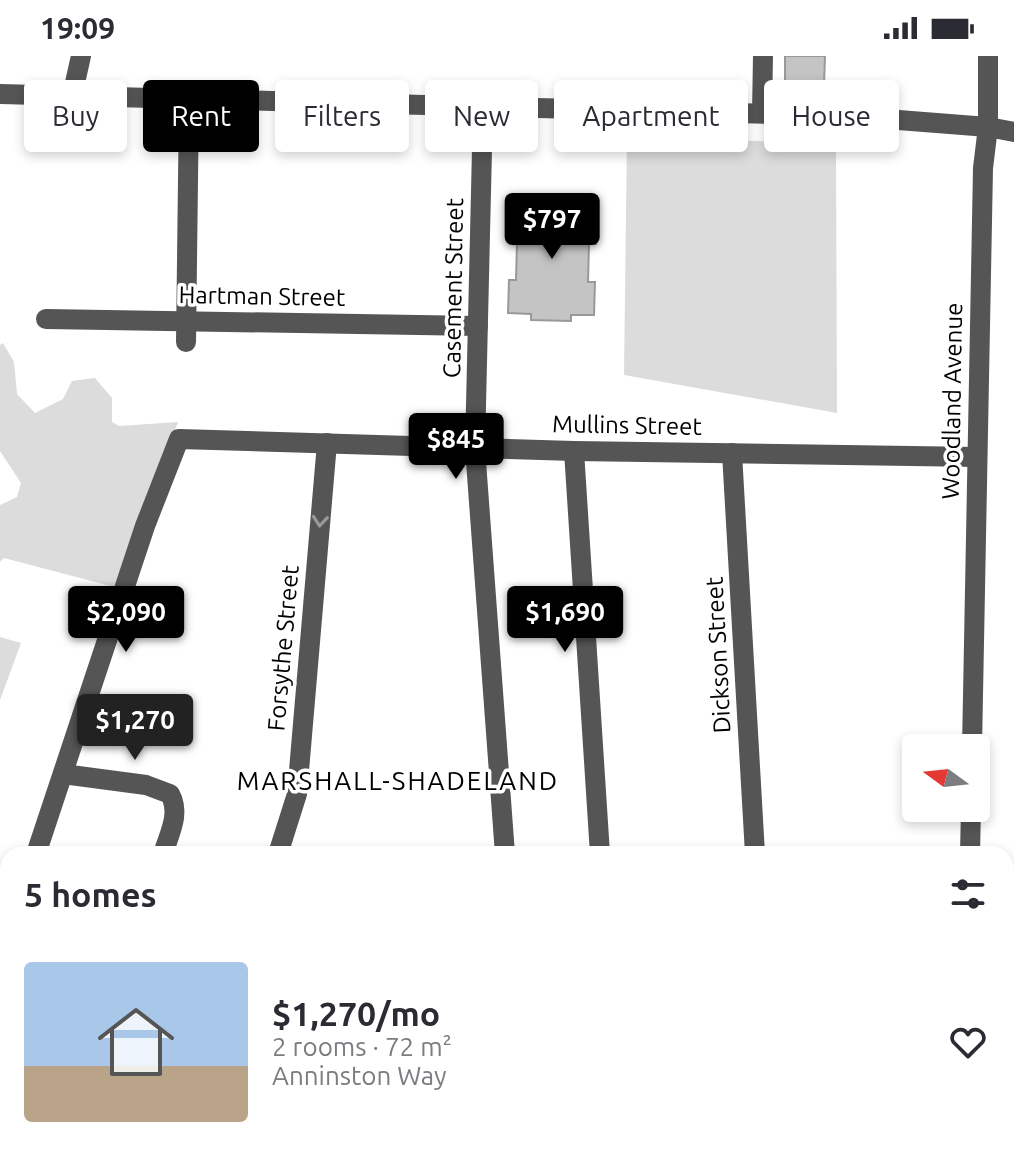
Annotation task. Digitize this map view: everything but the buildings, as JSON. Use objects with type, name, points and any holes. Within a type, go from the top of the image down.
[{"type":"street","points":[[76,80],[81,56]]},
{"type":"street","points":[[762,113],[763,56]]},
{"type":"street","name":"Woodland Avenue","points":[[972,734],[988,56]]},
{"type":"street","points":[[0,94],[24,95]]},
{"type":"street","points":[[259,101],[425,105]]},
{"type":"street","points":[[538,107],[847,116],[988,127],[1014,132]]},
{"type":"street","points":[[186,342],[189,152]]},
{"type":"street","name":"Casement Street","points":[[482,152],[475,448],[504,846]]},
{"type":"street","name":"Hartman Street","points":[[46,319],[478,326]]},
{"type":"street","name":"Mullins Street","points":[[63,774],[145,526],[179,439],[574,451],[977,457]]},
{"type":"street","name":"Forsythe Street","points":[[281,846],[297,794],[327,443]]},
{"type":"street","points":[[574,451],[599,846]]},
{"type":"street","name":"Dickson Street","points":[[732,453],[755,846]]},
{"type":"street","points":[[39,846],[63,774],[146,785],[170,794],[175,803],[175,817],[166,846]]},
{"type":"street","points":[[970,846],[971,822]]},
{"type":"shaded area","points":[[748,141],[764,141],[764,152],[836,152],[837,413],[624,375],[627,152],[748,152]]},
{"type":"shaded area","points":[[3,343],[14,362],[17,394],[35,413],[63,399],[72,381],[95,378],[112,398],[112,422],[119,426],[178,422],[118,588],[4,558],[0,562],[0,505],[17,497],[21,483],[0,451],[0,345]]},
{"type":"shaded area","points":[[0,637],[21,643],[0,700]]},
{"type":"district","name":"MARSHALL-SHADELAND","points":[[398,780]]}]
